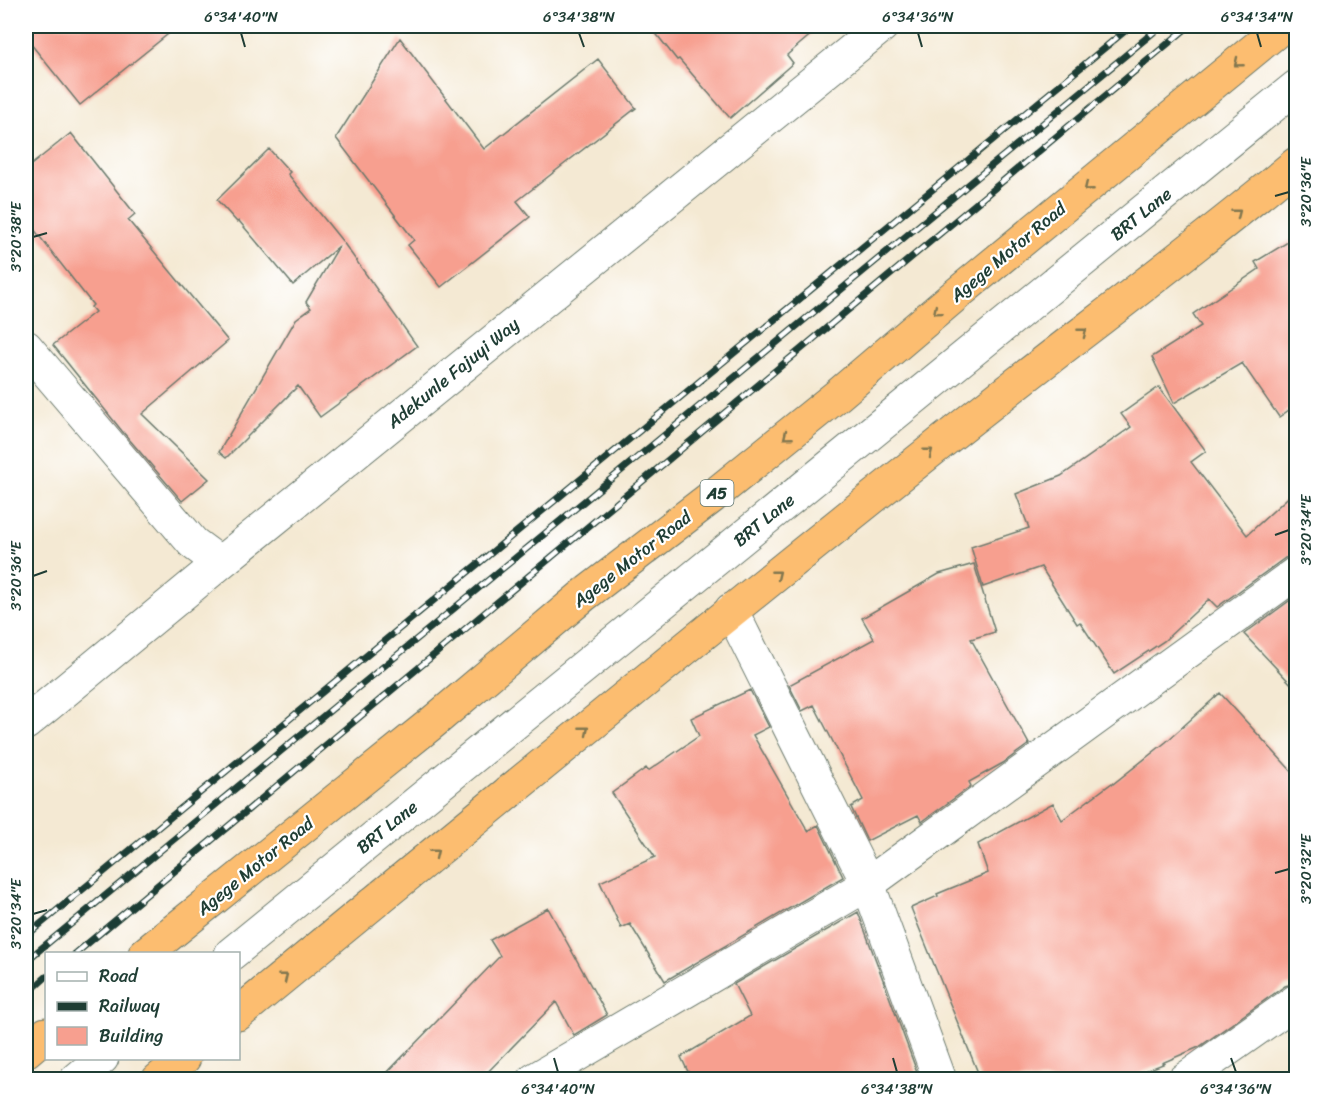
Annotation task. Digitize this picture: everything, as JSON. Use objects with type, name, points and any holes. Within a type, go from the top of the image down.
[{"type":"highway","name":"Agege Motor Road","points":[[147,952],[432,723],[584,595],[713,496],[838,395],[1283,26]]},
{"type":"highway","points":[[240,1012],[731,610],[987,406],[1246,206],[1296,164]]},
{"type":"highway","points":[[26,1050],[45,1035]]},
{"type":"highway","points":[[158,1080],[183,1060]]},
{"type":"street","name":"Adekunle Fajuyi Way","points":[[26,723],[220,562],[882,26]]},
{"type":"street","name":"BRT Lane","points":[[233,952],[1296,87]]},
{"type":"street","points":[[26,347],[194,543],[220,562]]},
{"type":"street","points":[[534,1080],[868,884],[1296,573]]},
{"type":"street","points":[[731,610],[868,884],[940,1080]]},
{"type":"street","points":[[1184,1080],[1296,1001]]},
{"type":"street","points":[[76,1080],[101,1060]]},
{"type":"building","points":[[26,26],[178,26],[80,105],[26,38]]},
{"type":"building","points":[[650,26],[821,26],[787,55],[793,63],[730,118],[679,59],[677,60]]},
{"type":"building","points":[[400,38],[484,149],[598,59],[636,108],[517,201],[530,217],[441,287],[408,245],[414,240],[336,138]]},
{"type":"building","points":[[71,133],[135,214],[128,220],[228,341],[142,414],[209,479],[182,501],[53,345],[95,312],[91,307],[93,305],[26,219],[26,169]]},
{"type":"building","points":[[269,149],[290,172],[288,174],[343,242],[417,346],[320,417],[298,386],[226,458],[219,452],[296,319],[311,308],[306,302],[339,246],[293,285],[239,221],[237,222],[217,200]]},
{"type":"building","points":[[1296,237],[1296,405],[1279,417],[1242,363],[1174,403],[1152,357],[1201,326],[1193,314],[1259,269],[1255,262]]},
{"type":"building","points":[[1159,387],[1206,451],[1191,462],[1247,535],[1296,490],[1296,555],[1285,558],[1217,607],[1209,599],[1164,641],[1114,674],[1080,622],[1077,624],[1041,567],[983,587],[971,547],[1029,528],[1016,494],[1061,476],[1131,427],[1121,414]]},
{"type":"building","points":[[974,564],[995,632],[971,639],[1029,744],[1003,763],[969,782],[971,786],[922,822],[918,815],[867,841],[851,807],[863,800],[814,705],[802,711],[789,685],[874,639],[862,618],[939,574]]},
{"type":"building","points":[[1296,596],[1296,689],[1244,634]]},
{"type":"building","points":[[750,690],[769,727],[753,735],[808,831],[818,825],[843,877],[665,981],[630,924],[621,928],[600,882],[655,857],[612,793],[646,768],[648,771],[699,736],[691,718]]},
{"type":"building","points":[[1220,693],[1296,776],[1296,983],[1285,986],[1199,1047],[1122,1080],[981,1080],[911,908],[938,896],[937,894],[988,873],[978,844],[1053,803],[1062,820],[1113,784],[1166,742]]},
{"type":"building","points":[[548,908],[607,1015],[574,1035],[556,1002],[480,1080],[380,1080],[500,956],[490,940]]},
{"type":"building","points":[[858,912],[920,1080],[692,1080],[681,1057],[750,1016],[734,984]]},
{"type":"railway","points":[[26,936],[1131,26]]},
{"type":"railway","points":[[26,961],[1161,26]]},
{"type":"railway","points":[[77,952],[1189,26]]},
{"type":"railway","points":[[26,995],[45,978]]}]
